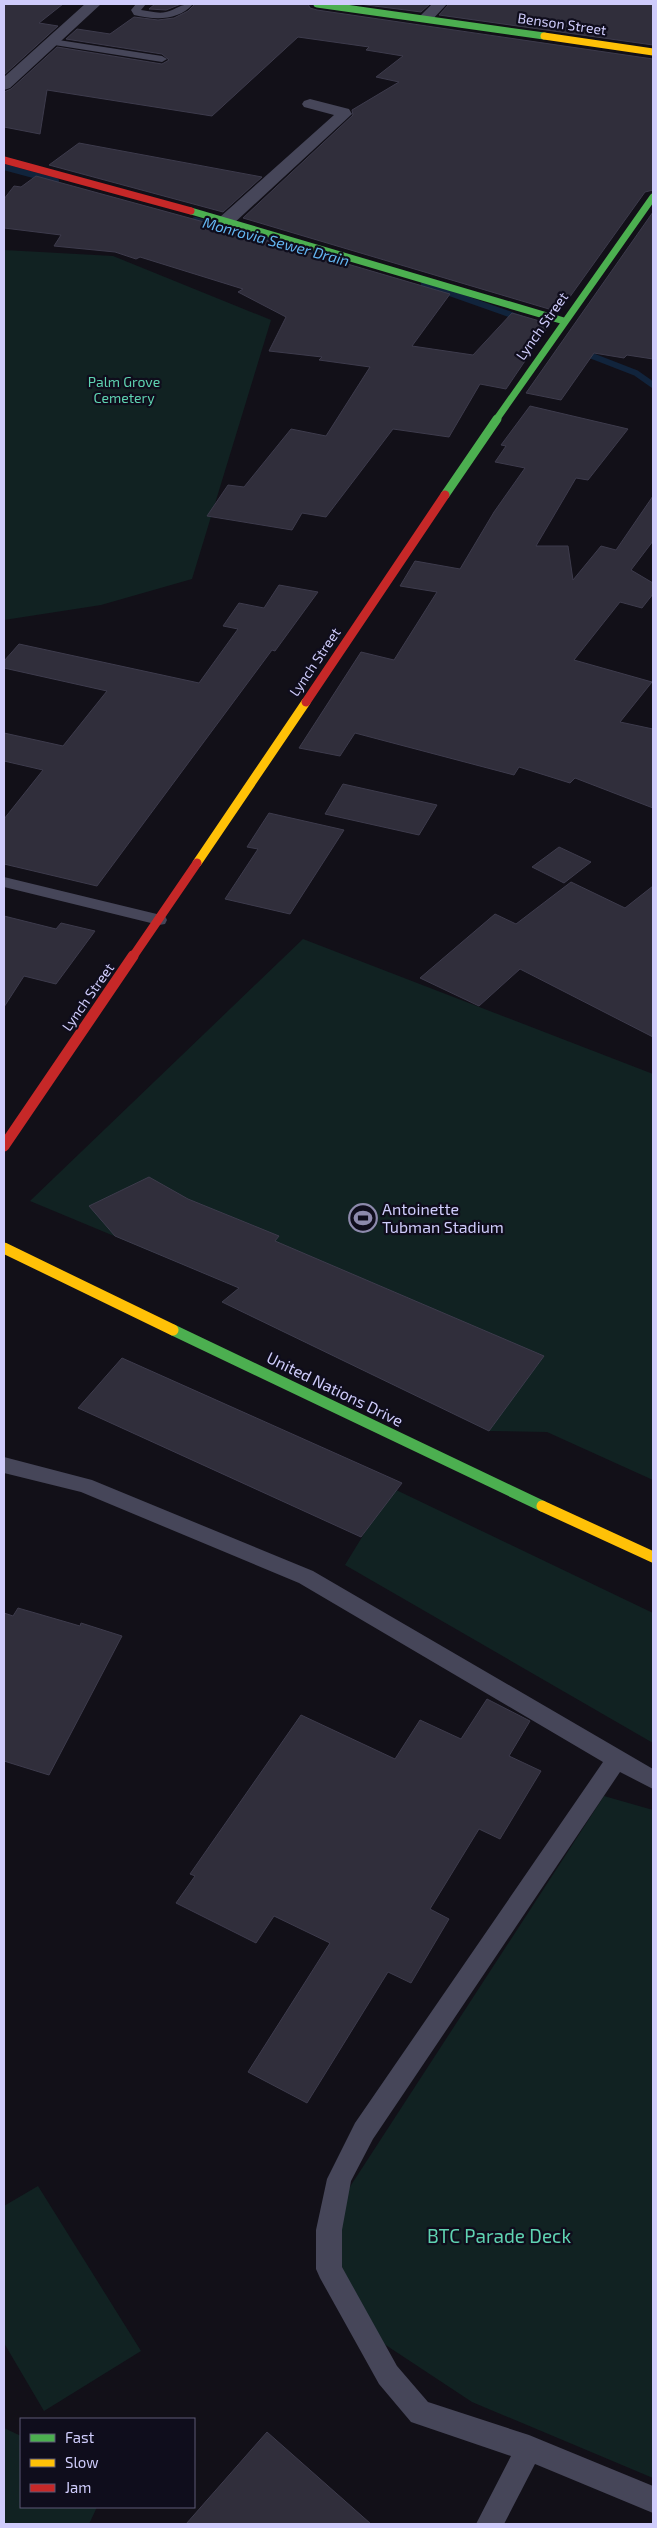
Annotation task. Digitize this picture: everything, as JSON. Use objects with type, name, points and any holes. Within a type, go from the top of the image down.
[{"type":"street","points":[[4,85],[94,4]]},
{"type":"street","name":"Benson Street","points":[[318,4],[653,52]]},
{"type":"street","points":[[425,19],[440,4]]},
{"type":"street","points":[[226,221],[344,114],[343,112],[310,104]]},
{"type":"street","points":[[4,160],[226,221],[564,321]]},
{"type":"street","name":"Lynch Street","points":[[4,1146],[564,321],[653,197]]},
{"type":"street","name":"United Nations Drive","points":[[4,1248],[484,1479],[653,1557]]},
{"type":"lane","points":[[141,4],[136,10],[138,13],[164,16],[172,16],[188,4]]},
{"type":"lane","points":[[52,42],[162,59]]},
{"type":"lane","points":[[4,882],[159,920]]},
{"type":"lane","points":[[4,1465],[85,1485],[306,1577],[653,1780]]},
{"type":"lane","points":[[617,1759],[364,2131],[339,2179],[328,2230],[329,2269],[388,2375],[420,2413],[529,2448],[653,2500]]},
{"type":"lane","points":[[490,2524],[529,2448]]},
{"type":"green space","name":"Palm Grove Cemetery","points":[[4,250],[113,256],[271,320],[192,579],[101,605],[4,620]]},
{"type":"green space","name":"Antoinette Tubman Stadium","points":[[303,939],[653,1074],[653,1480],[547,1432],[489,1431],[222,1302],[239,1288],[30,1201]]},
{"type":"green space","points":[[392,1488],[653,1613],[653,1743],[345,1565]]},
{"type":"green space","name":"BTC Parade Deck","points":[[604,1796],[653,1810],[653,2478],[472,2402],[366,2332],[338,2284],[342,2199]]},
{"type":"green space","points":[[38,2186],[141,2351],[44,2411],[4,2343],[4,2206]]},
{"type":"green space","points":[[4,2428],[20,2436],[20,2508],[97,2508],[89,2524],[4,2524]]},
{"type":"building","points":[[4,4],[63,4],[39,23],[58,26],[4,75]]},
{"type":"building","points":[[155,4],[181,4],[166,10],[149,9]]},
{"type":"building","points":[[195,4],[308,4],[310,8],[317,10],[653,59],[653,190],[645,192],[559,312],[243,218],[353,115],[352,110],[399,82],[376,77],[403,56],[366,50],[369,47],[298,37],[212,116],[47,90],[40,134],[4,127],[4,92],[11,89],[57,47],[162,64],[169,60],[162,54],[66,39],[77,29],[110,34],[134,17],[158,20],[174,18],[188,11]]},
{"type":"building","points":[[359,4],[430,4],[421,12]]},
{"type":"building","points":[[449,4],[653,4],[653,45],[439,15]]},
{"type":"building","points":[[79,143],[262,177],[223,212],[49,165]]},
{"type":"building","points":[[36,176],[204,222],[450,294],[412,346],[473,355],[512,313],[550,324],[506,389],[480,384],[449,437],[393,429],[326,517],[302,513],[292,530],[207,516],[228,485],[244,487],[291,429],[326,436],[370,367],[319,360],[322,357],[269,351],[286,317],[238,292],[243,289],[140,257],[136,259],[115,252],[54,246],[61,235],[4,228],[4,199],[14,186],[21,187]]},
{"type":"building","points":[[653,212],[653,359],[627,355],[624,358],[594,353],[561,400],[526,393]]},
{"type":"building","points":[[530,406],[628,429],[588,480],[576,478],[536,546],[568,546],[573,580],[601,546],[616,550],[653,496],[653,541],[631,570],[653,583],[653,594],[642,608],[620,602],[574,660],[652,682],[620,722],[653,729],[653,808],[575,778],[570,783],[519,767],[514,775],[355,733],[340,756],[299,748],[361,652],[394,660],[437,592],[400,586],[415,561],[460,569],[494,512],[525,468],[495,462],[506,446],[501,445]]},
{"type":"building","points":[[279,585],[318,592],[275,651],[272,650],[97,886],[4,864],[4,819],[43,770],[4,761],[4,733],[63,746],[107,691],[4,668],[4,661],[19,644],[199,683],[238,629],[223,626],[239,603],[264,608]]},
{"type":"building","points":[[343,784],[437,805],[419,835],[325,814]]},
{"type":"building","points":[[269,813],[344,830],[290,914],[225,899],[258,849],[247,847]]},
{"type":"building","points":[[559,847],[591,862],[564,883],[532,867]]},
{"type":"building","points":[[571,882],[625,908],[653,886],[653,1037],[520,969],[479,1006],[420,978],[495,914],[516,924]]},
{"type":"building","points":[[4,916],[56,929],[61,923],[95,931],[56,984],[24,976],[4,1007]]},
{"type":"building","points":[[149,1177],[188,1199],[279,1236],[275,1241],[544,1356],[489,1431],[222,1302],[239,1288],[115,1236],[89,1206]]},
{"type":"building","points":[[122,1358],[402,1483],[361,1537],[78,1408]]},
{"type":"building","points":[[18,1608],[80,1626],[81,1623],[122,1636],[49,1775],[4,1761],[4,1613],[13,1616]]},
{"type":"building","points":[[487,1699],[530,1721],[509,1756],[541,1771],[500,1839],[479,1829],[430,1909],[449,1919],[411,1983],[388,1972],[307,2103],[248,2072],[330,1943],[274,1916],[256,1943],[176,1903],[195,1876],[190,1874],[301,1715],[395,1759],[420,1720],[461,1739]]},
{"type":"building","points":[[267,2432],[371,2524],[186,2524]]},
{"type":"waterway","name":"Monrovia Sewer Drain","points":[[4,167],[56,181]]},
{"type":"waterway","name":"Monrovia Sewer Drain","points":[[195,220],[316,253]]},
{"type":"waterway","name":"Monrovia Sewer Drain","points":[[424,284],[523,319]]},
{"type":"waterway","name":"Monrovia Sewer Drain","points":[[587,354],[636,373],[653,385]]},
{"type":"traffic: fast","points":[[317,4],[544,36]]},
{"type":"traffic: fast","points":[[445,495],[548,343],[653,197]]},
{"type":"traffic: fast","points":[[191,211],[564,321]]},
{"type":"traffic: fast","points":[[173,1330],[542,1506]]},
{"type":"traffic: slow","points":[[544,36],[653,52]]},
{"type":"traffic: slow","points":[[197,863],[306,702]]},
{"type":"traffic: slow","points":[[4,1248],[173,1330]]},
{"type":"traffic: slow","points":[[542,1506],[653,1557]]},
{"type":"traffic: jam","points":[[4,160],[191,211]]},
{"type":"traffic: jam","points":[[306,702],[445,495]]},
{"type":"traffic: jam","points":[[4,1146],[197,863]]},
{"type":"place","name":"Antoinette Tubman Stadium","points":[[363,1218]]}]
